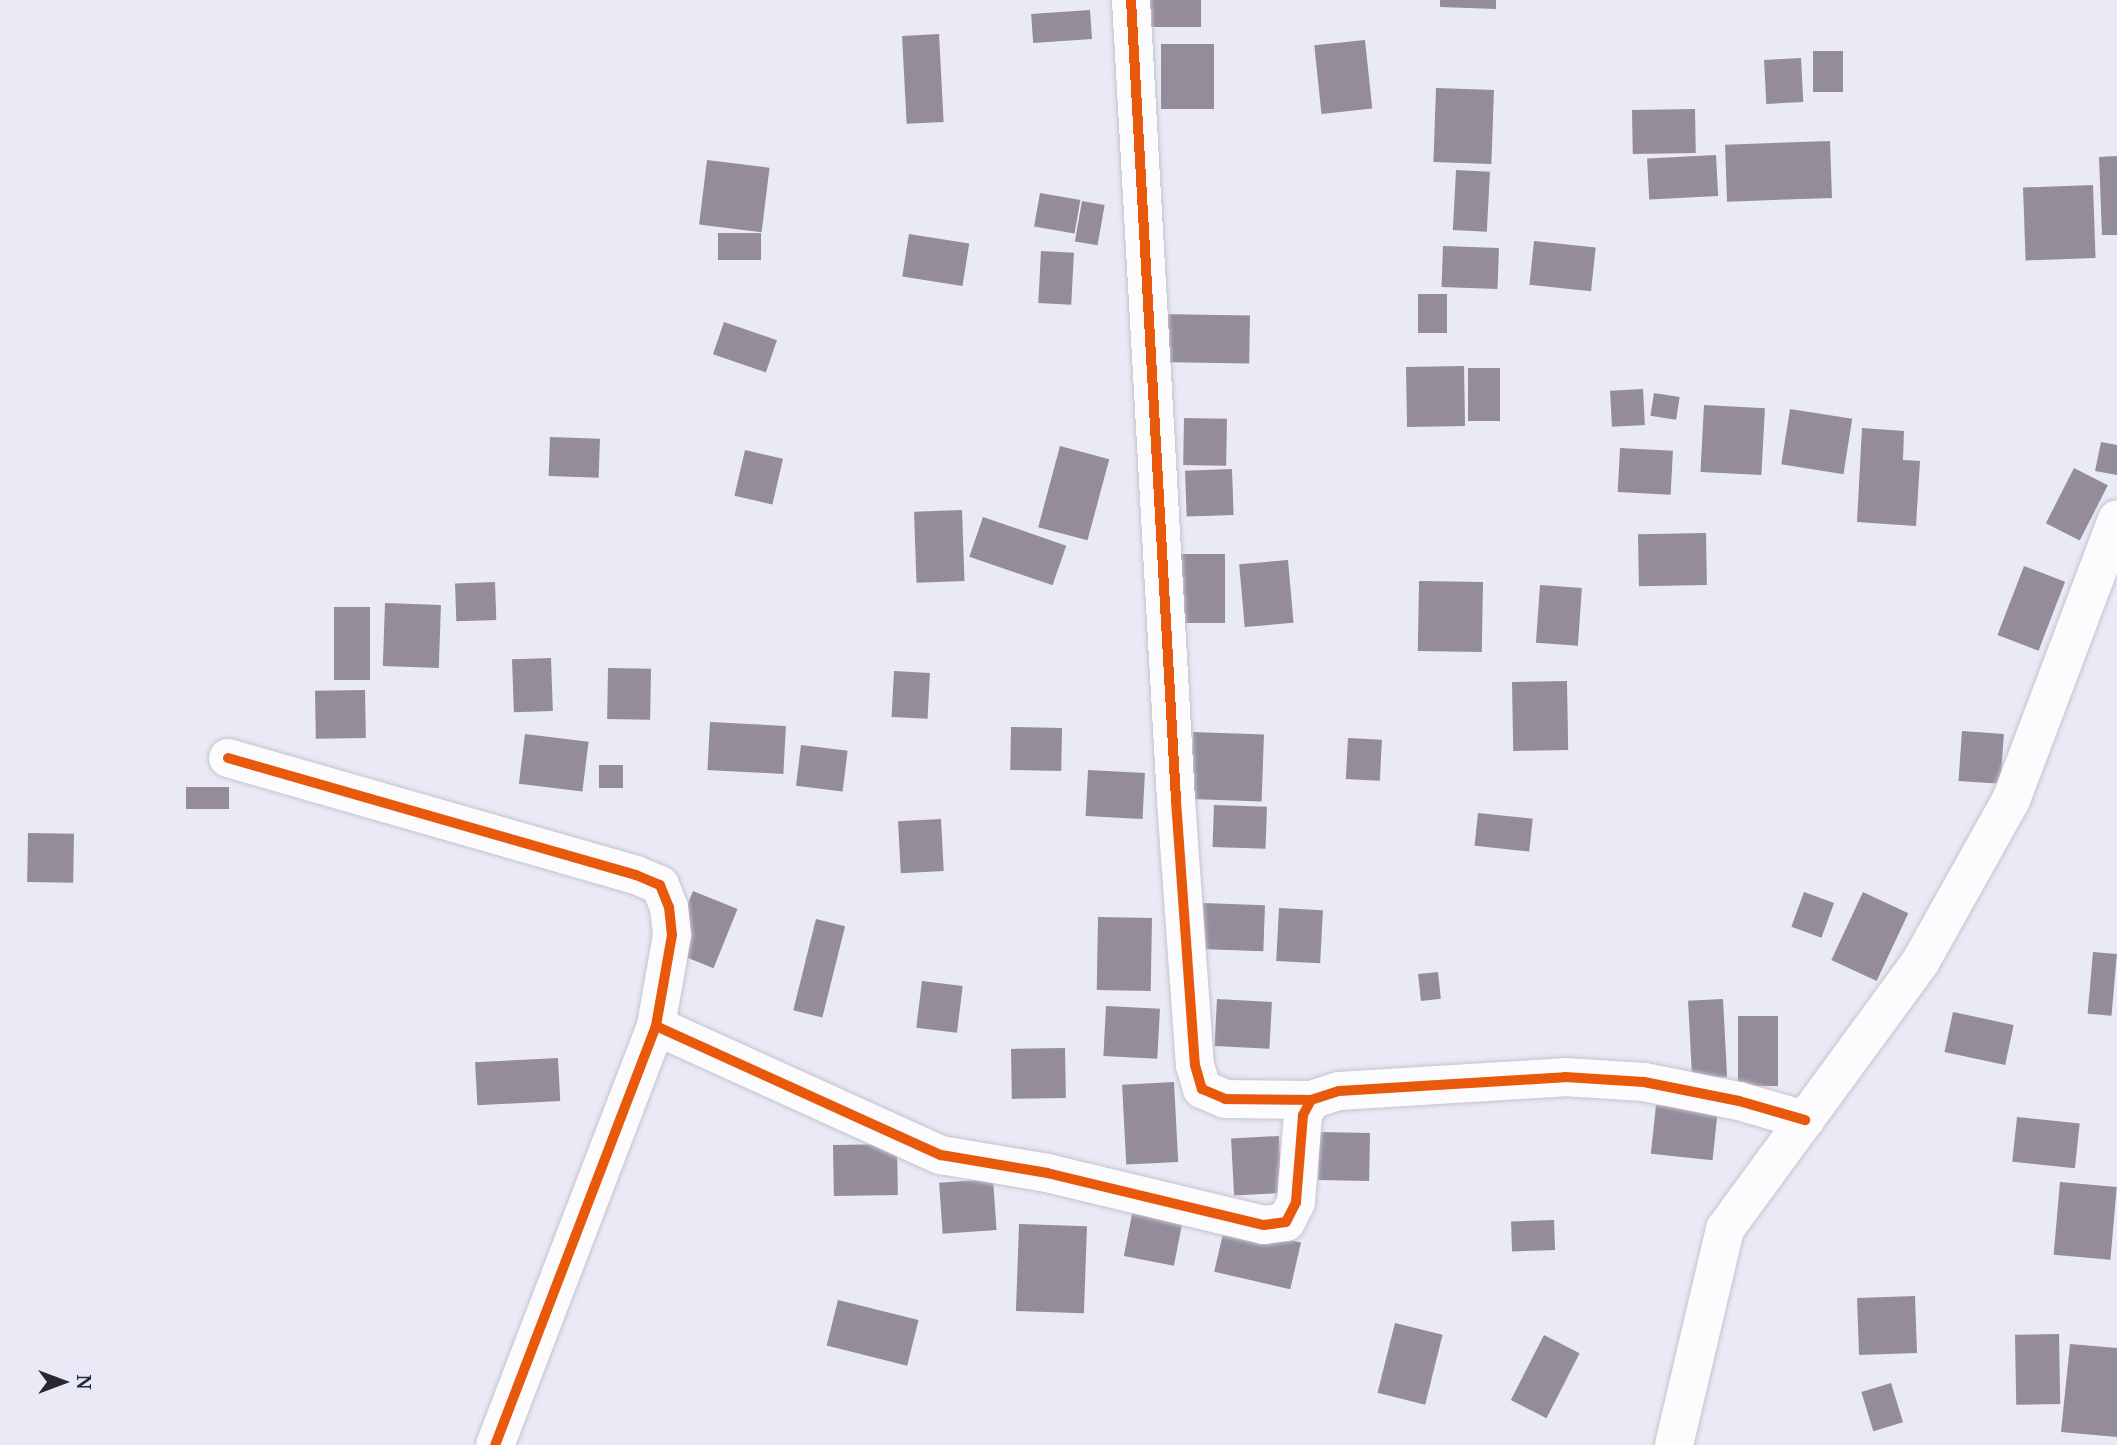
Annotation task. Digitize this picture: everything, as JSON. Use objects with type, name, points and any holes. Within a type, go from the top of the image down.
[{"type":"street","points":[[1131,0],[1176,801],[1195,1065],[1202,1089],[1225,1099],[1311,1100],[1339,1091],[1565,1077],[1644,1082],[1739,1101],[1805,1120]]},
{"type":"street","points":[[1674,1445],[1725,1229],[1922,961],[2011,800],[2117,519]]},
{"type":"street","points":[[228,758],[614,867],[660,885],[669,907],[672,935],[656,1026],[495,1445]]},
{"type":"street","points":[[656,1026],[941,1155],[1047,1173],[1264,1225],[1286,1222],[1296,1202],[1303,1115],[1311,1100]]},
{"type":"building","points":[[1145,0],[1201,0],[1201,27],[1145,27]]},
{"type":"building","points":[[1440,0],[1496,0],[1496,9],[1440,7]]},
{"type":"building","points":[[1090,10],[1092,39],[1033,43],[1031,14]]},
{"type":"building","points":[[939,34],[944,122],[907,124],[902,36]]},
{"type":"building","points":[[1365,40],[1372,109],[1321,114],[1314,45]]},
{"type":"building","points":[[1161,44],[1214,44],[1214,109],[1161,109]]},
{"type":"building","points":[[1813,51],[1843,51],[1843,92],[1813,92]]},
{"type":"building","points":[[1801,58],[1803,102],[1766,104],[1764,60]]},
{"type":"building","points":[[1436,88],[1494,90],[1491,164],[1433,162]]},
{"type":"building","points":[[1695,109],[1696,153],[1633,154],[1632,110]]},
{"type":"building","points":[[1830,141],[1832,198],[1727,202],[1725,145]]},
{"type":"building","points":[[1716,155],[1718,196],[1649,200],[1647,159]]},
{"type":"building","points":[[2117,156],[2117,235],[2102,235],[2099,157]]},
{"type":"building","points":[[707,160],[770,168],[762,232],[699,225]]},
{"type":"building","points":[[1456,170],[1490,172],[1487,232],[1453,230]]},
{"type":"building","points":[[2093,185],[2096,258],[2026,260],[2023,187]]},
{"type":"building","points":[[1040,193],[1080,200],[1074,234],[1034,226]]},
{"type":"building","points":[[1082,201],[1105,205],[1098,245],[1075,241]]},
{"type":"building","points":[[718,233],[761,233],[761,260],[718,260]]},
{"type":"building","points":[[909,234],[969,244],[963,286],[902,276]]},
{"type":"building","points":[[1534,241],[1596,247],[1591,291],[1529,285]]},
{"type":"building","points":[[1443,246],[1499,248],[1498,289],[1442,287]]},
{"type":"building","points":[[1041,251],[1074,253],[1071,305],[1038,303]]},
{"type":"building","points":[[1418,294],[1447,294],[1447,333],[1418,333]]},
{"type":"building","points":[[1159,314],[1250,316],[1249,364],[1158,362]]},
{"type":"building","points":[[724,322],[777,340],[766,372],[713,354]]},
{"type":"building","points":[[1464,366],[1465,426],[1407,427],[1406,367]]},
{"type":"building","points":[[1468,368],[1500,368],[1500,421],[1468,421]]},
{"type":"building","points":[[1643,389],[1645,425],[1612,427],[1610,391]]},
{"type":"building","points":[[1654,393],[1680,397],[1676,420],[1650,416]]},
{"type":"building","points":[[1704,405],[1765,408],[1761,475],[1700,472]]},
{"type":"building","points":[[1790,409],[1852,419],[1843,474],[1781,464]]},
{"type":"building","points":[[1184,418],[1227,419],[1226,466],[1183,465]]},
{"type":"building","points":[[1862,428],[1904,431],[1903,460],[1920,461],[1916,526],[1857,522]]},
{"type":"building","points":[[550,437],[600,439],[599,478],[549,476]]},
{"type":"building","points":[[2101,442],[2117,445],[2117,475],[2095,471]]},
{"type":"building","points":[[1060,446],[1109,459],[1088,540],[1038,527]]},
{"type":"building","points":[[1620,448],[1673,451],[1671,495],[1618,492]]},
{"type":"building","points":[[745,450],[783,459],[772,505],[734,496]]},
{"type":"building","points":[[2074,468],[2108,485],[2080,540],[2046,523]]},
{"type":"building","points":[[1232,469],[1234,515],[1187,517],[1185,471]]},
{"type":"building","points":[[962,510],[964,581],[917,583],[914,512]]},
{"type":"building","points":[[983,517],[1066,546],[1053,585],[969,557]]},
{"type":"building","points":[[1706,533],[1707,585],[1639,586],[1638,534]]},
{"type":"building","points":[[1177,554],[1225,554],[1225,623],[1177,623]]},
{"type":"building","points":[[1288,560],[1293,623],[1245,627],[1239,564]]},
{"type":"building","points":[[2024,566],[2065,582],[2039,651],[1997,635]]},
{"type":"building","points":[[1419,581],[1483,582],[1482,652],[1418,651]]},
{"type":"building","points":[[495,582],[496,620],[456,621],[455,583]]},
{"type":"building","points":[[1540,585],[1582,588],[1578,646],[1536,643]]},
{"type":"building","points":[[385,603],[441,605],[439,668],[383,666]]},
{"type":"building","points":[[334,607],[370,607],[370,680],[334,680]]},
{"type":"building","points":[[551,658],[553,711],[514,712],[512,659]]},
{"type":"building","points":[[608,668],[651,669],[650,720],[607,719]]},
{"type":"building","points":[[894,671],[930,673],[928,719],[892,717]]},
{"type":"building","points":[[1567,681],[1568,750],[1513,751],[1512,682]]},
{"type":"building","points":[[365,690],[366,738],[316,739],[315,691]]},
{"type":"building","points":[[710,722],[786,726],[783,774],[707,770]]},
{"type":"building","points":[[1011,727],[1062,728],[1061,771],[1010,770]]},
{"type":"building","points":[[1962,731],[2004,734],[2000,784],[1959,781]]},
{"type":"building","points":[[1193,732],[1264,734],[1262,801],[1191,799]]},
{"type":"building","points":[[525,734],[589,742],[582,791],[519,784]]},
{"type":"building","points":[[1348,738],[1382,740],[1380,781],[1346,779]]},
{"type":"building","points":[[801,745],[848,751],[843,791],[796,786]]},
{"type":"building","points":[[599,765],[623,765],[623,788],[599,788]]},
{"type":"building","points":[[1088,770],[1145,773],[1143,819],[1086,816]]},
{"type":"building","points":[[186,787],[229,787],[229,809],[186,809]]},
{"type":"building","points":[[1214,805],[1267,807],[1266,849],[1213,847]]},
{"type":"building","points":[[1478,813],[1533,819],[1529,852],[1475,846]]},
{"type":"building","points":[[941,819],[944,871],[901,873],[898,821]]},
{"type":"building","points":[[28,833],[74,834],[73,883],[27,882]]},
{"type":"building","points":[[693,891],[738,909],[714,968],[669,950]]},
{"type":"building","points":[[1804,892],[1834,903],[1821,938],[1791,927]]},
{"type":"building","points":[[1863,892],[1908,913],[1877,981],[1831,960]]},
{"type":"building","points":[[1202,903],[1265,905],[1263,951],[1200,949]]},
{"type":"building","points":[[1279,908],[1323,910],[1320,963],[1276,961]]},
{"type":"building","points":[[1098,917],[1152,918],[1151,991],[1097,990]]},
{"type":"building","points":[[816,919],[845,926],[822,1017],[793,1010]]},
{"type":"building","points":[[2093,952],[2117,954],[2112,1016],[2088,1014]]},
{"type":"building","points":[[1438,972],[1441,999],[1421,1001],[1418,974]]},
{"type":"building","points":[[922,981],[963,986],[957,1033],[916,1028]]},
{"type":"building","points":[[1217,999],[1272,1002],[1269,1049],[1215,1046]]},
{"type":"building","points":[[1723,999],[1727,1077],[1692,1079],[1688,1001]]},
{"type":"building","points":[[1106,1006],[1160,1009],[1157,1059],[1103,1056]]},
{"type":"building","points":[[1953,1012],[2014,1025],[2005,1065],[1944,1052]]},
{"type":"building","points":[[1738,1016],[1778,1016],[1778,1086],[1738,1086]]},
{"type":"building","points":[[1065,1048],[1066,1098],[1012,1099],[1011,1049]]},
{"type":"building","points":[[558,1058],[560,1101],[477,1105],[475,1062]]},
{"type":"building","points":[[1174,1082],[1178,1162],[1126,1165],[1122,1085]]},
{"type":"building","points":[[1656,1105],[1718,1111],[1713,1160],[1651,1154]]},
{"type":"building","points":[[2017,1117],[2080,1124],[2075,1168],[2012,1162]]},
{"type":"building","points":[[1319,1132],[1370,1133],[1369,1181],[1318,1180]]},
{"type":"building","points":[[1279,1136],[1282,1193],[1234,1195],[1231,1139]]},
{"type":"building","points":[[897,1144],[898,1195],[834,1196],[833,1145]]},
{"type":"building","points":[[993,1179],[997,1230],[943,1234],[939,1183]]},
{"type":"building","points":[[2060,1182],[2117,1187],[2110,1260],[2054,1255]]},
{"type":"building","points":[[1133,1209],[1183,1219],[1174,1266],[1124,1256]]},
{"type":"building","points":[[1554,1220],[1555,1250],[1512,1251],[1511,1222]]},
{"type":"building","points":[[1019,1224],[1087,1226],[1084,1313],[1016,1311]]},
{"type":"building","points":[[1225,1225],[1301,1243],[1290,1289],[1214,1272]]},
{"type":"building","points":[[1915,1296],[1917,1353],[1859,1355],[1857,1298]]},
{"type":"building","points":[[838,1300],[919,1320],[907,1366],[827,1346]]},
{"type":"building","points":[[1395,1323],[1443,1335],[1425,1405],[1378,1393]]},
{"type":"building","points":[[2059,1334],[2060,1404],[2016,1405],[2015,1335]]},
{"type":"building","points":[[1544,1335],[1580,1353],[1546,1418],[1511,1400]]},
{"type":"building","points":[[2070,1344],[2117,1348],[2117,1437],[2061,1432]]},
{"type":"building","points":[[1891,1383],[1903,1422],[1873,1431],[1861,1392]]},
{"type":"cycle path","points":[[1131,0],[1176,801],[1195,1065],[1202,1089],[1225,1099],[1311,1100]]},
{"type":"cycle path","points":[[228,758],[636,875],[660,885],[669,907],[672,935],[656,1026],[495,1445]]},
{"type":"cycle path","points":[[656,1026],[941,1155],[1047,1173],[1264,1225],[1286,1222],[1296,1202],[1303,1115],[1311,1100],[1339,1091],[1565,1077],[1644,1082],[1739,1101],[1805,1120]]}]
